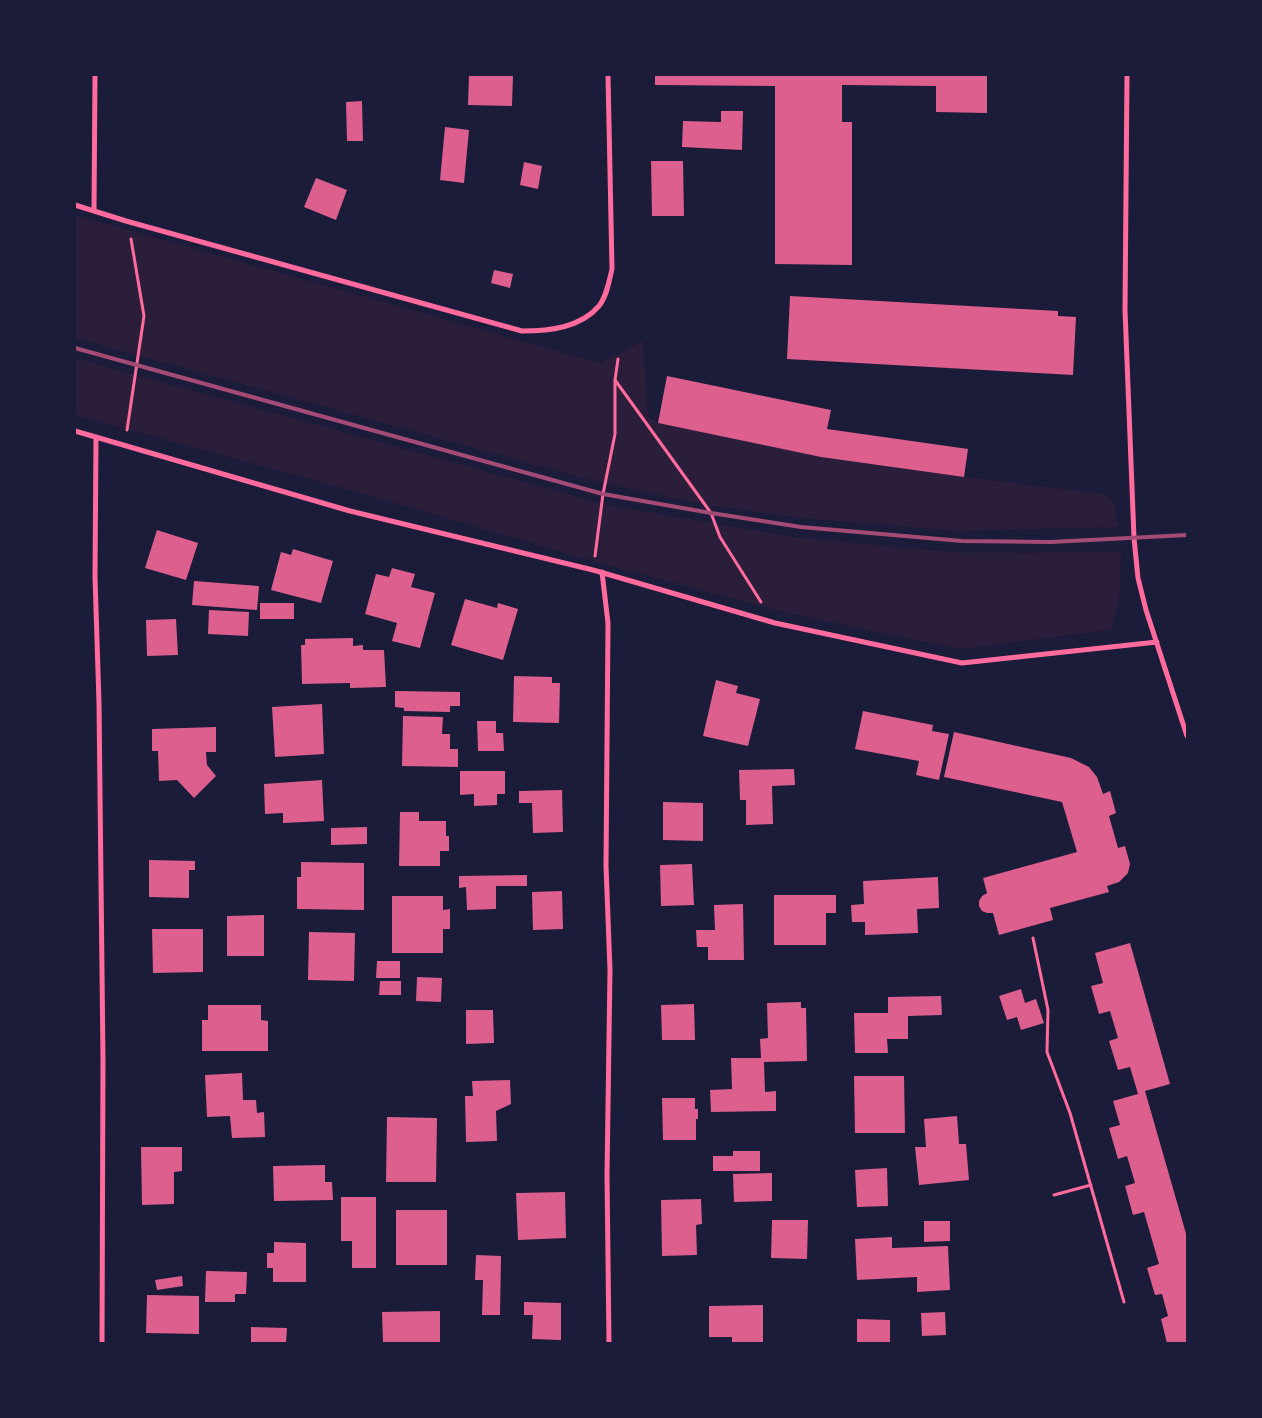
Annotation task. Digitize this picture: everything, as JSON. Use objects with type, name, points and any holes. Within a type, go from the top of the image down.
[{"type":"street","points":[[94,211],[95,75]]},
{"type":"street","points":[[75,205],[126,221],[522,331],[545,331],[563,328],[585,318],[599,305],[607,290],[612,269],[608,75]]},
{"type":"street","points":[[1127,75],[1125,310],[1134,538],[1138,578],[1146,610],[1187,736]]},
{"type":"street","points":[[75,431],[350,511],[602,572],[775,623],[962,663],[1157,642]]},
{"type":"street","points":[[96,437],[95,577],[99,704],[103,1060],[102,1343]]},
{"type":"street","points":[[602,572],[608,624],[606,866],[610,970],[607,1175],[608,1343]]},
{"type":"path","points":[[124,445],[144,316],[133,249],[126,221]]},
{"type":"path","points":[[593,570],[603,494],[614,434],[615,380],[618,359]]},
{"type":"path","points":[[615,380],[711,513],[720,537],[775,623]]},
{"type":"path","points":[[1033,938],[1048,1010],[1047,1052],[1070,1113],[1124,1302]]},
{"type":"path","points":[[1054,1195],[1091,1185]]},
{"type":"shaded area","points":[[75,215],[600,363],[643,341],[648,417],[658,423],[821,457],[1105,494],[1114,503],[1118,527],[957,531],[801,518],[696,503],[590,480],[75,338]]},
{"type":"shaded area","points":[[75,358],[608,505],[801,538],[963,553],[1121,552],[1119,605],[1111,630],[960,649],[787,613],[600,563],[364,494],[75,415]]},
{"type":"building","points":[[469,75],[513,75],[512,106],[468,105]]},
{"type":"building","points":[[655,75],[987,75],[987,113],[936,112],[936,86],[842,85],[842,122],[852,122],[852,265],[775,264],[775,86],[655,85]]},
{"type":"building","points":[[362,101],[363,141],[347,141],[346,102]]},
{"type":"building","points":[[721,111],[743,111],[742,150],[682,147],[683,121],[721,122]]},
{"type":"building","points":[[445,127],[469,130],[464,183],[440,180]]},
{"type":"building","points":[[651,161],[683,161],[684,216],[652,216]]},
{"type":"building","points":[[524,162],[542,166],[538,189],[520,185]]},
{"type":"building","points":[[316,178],[347,190],[336,220],[304,207]]},
{"type":"building","points":[[494,270],[513,274],[510,288],[491,283]]},
{"type":"building","points":[[790,296],[1058,311],[1058,316],[1076,317],[1073,375],[787,359]]},
{"type":"building","points":[[667,376],[831,410],[827,429],[968,449],[964,477],[821,457],[658,423]]},
{"type":"building","points":[[157,530],[198,543],[186,580],[145,568]]},
{"type":"building","points":[[293,549],[333,561],[321,603],[271,590],[281,552],[291,555]]},
{"type":"building","points":[[392,568],[415,574],[411,587],[435,593],[420,648],[392,641],[397,623],[365,614],[376,574],[389,577]]},
{"type":"building","points":[[194,581],[259,586],[257,610],[192,605]]},
{"type":"building","points":[[465,599],[497,608],[498,603],[518,609],[503,660],[451,645]]},
{"type":"building","points":[[260,603],[294,603],[294,619],[260,619]]},
{"type":"building","points":[[209,610],[249,612],[248,636],[208,634]]},
{"type":"building","points":[[176,619],[178,655],[147,656],[146,620]]},
{"type":"building","points":[[353,638],[353,646],[363,645],[363,650],[384,650],[386,687],[350,688],[350,683],[302,684],[301,645],[305,645],[305,639]]},
{"type":"building","points":[[514,676],[552,677],[552,683],[560,683],[559,723],[513,722]]},
{"type":"building","points":[[716,680],[738,686],[736,693],[760,699],[748,746],[703,736]]},
{"type":"building","points":[[395,691],[460,692],[460,706],[450,706],[450,712],[404,711],[404,708],[395,707]]},
{"type":"building","points":[[322,704],[324,754],[275,757],[272,707]]},
{"type":"building","points":[[863,711],[933,725],[932,731],[949,734],[939,780],[916,775],[919,761],[855,749]]},
{"type":"building","points":[[403,716],[443,717],[442,734],[450,734],[450,749],[458,749],[458,767],[402,766]]},
{"type":"building","points":[[477,721],[496,721],[496,733],[503,733],[504,751],[478,751]]},
{"type":"building","points":[[216,727],[216,752],[206,752],[207,765],[216,776],[194,798],[177,780],[159,781],[158,751],[152,751],[152,729]]},
{"type":"building","points":[[954,732],[1071,758],[1089,767],[1097,777],[1103,794],[1110,791],[1116,813],[1109,816],[1118,848],[1125,846],[1130,864],[1128,873],[1119,882],[1107,886],[1109,892],[1050,908],[1053,920],[999,935],[993,913],[982,911],[979,906],[982,896],[987,893],[983,878],[1077,852],[1062,802],[944,777]]},
{"type":"building","points":[[794,769],[795,785],[772,786],[773,824],[746,825],[746,800],[740,800],[739,770]]},
{"type":"building","points":[[460,771],[505,771],[505,794],[497,794],[497,805],[474,806],[474,794],[460,795]]},
{"type":"building","points":[[322,780],[324,821],[283,823],[283,813],[265,814],[264,784]]},
{"type":"building","points":[[562,790],[563,832],[533,833],[532,803],[519,803],[519,791]]},
{"type":"building","points":[[663,802],[703,803],[703,841],[663,840]]},
{"type":"building","points":[[400,812],[419,812],[419,821],[446,821],[449,851],[440,851],[440,866],[399,866]]},
{"type":"building","points":[[367,827],[367,844],[331,845],[331,828]]},
{"type":"building","points":[[149,860],[195,861],[195,870],[189,870],[189,898],[149,897]]},
{"type":"building","points":[[301,862],[364,863],[364,910],[297,909],[297,877],[301,877]]},
{"type":"building","points":[[692,864],[694,905],[661,906],[660,865]]},
{"type":"building","points":[[527,875],[527,886],[496,886],[496,909],[467,910],[466,887],[459,888],[459,876]]},
{"type":"building","points":[[938,877],[939,908],[917,909],[918,933],[865,935],[865,922],[852,922],[851,905],[864,904],[863,881]]},
{"type":"building","points":[[562,891],[563,929],[533,930],[532,892]]},
{"type":"building","points":[[774,895],[836,895],[836,913],[826,913],[826,945],[774,945]]},
{"type":"building","points":[[392,896],[443,896],[443,910],[450,909],[450,929],[443,929],[443,953],[392,953]]},
{"type":"building","points":[[743,904],[744,960],[708,960],[708,947],[697,947],[696,930],[715,930],[714,905]]},
{"type":"building","points":[[264,915],[264,956],[227,956],[227,916]]},
{"type":"building","points":[[152,929],[203,929],[203,972],[153,973]]},
{"type":"building","points":[[309,932],[355,933],[354,981],[308,980]]},
{"type":"building","points":[[1130,943],[1170,1084],[1145,1091],[1187,1237],[1187,1343],[1167,1343],[1161,1319],[1168,1316],[1162,1294],[1155,1295],[1147,1268],[1159,1264],[1144,1212],[1133,1215],[1125,1186],[1135,1183],[1127,1156],[1118,1159],[1109,1128],[1120,1125],[1113,1101],[1138,1094],[1130,1067],[1118,1070],[1109,1041],[1118,1038],[1110,1011],[1099,1014],[1091,986],[1103,983],[1095,953]]},
{"type":"building","points":[[377,961],[400,961],[400,978],[376,978]]},
{"type":"building","points":[[417,977],[442,978],[441,1002],[416,1001]]},
{"type":"building","points":[[380,981],[401,981],[401,995],[379,995]]},
{"type":"building","points":[[1021,989],[1025,1003],[1036,999],[1044,1023],[1021,1030],[1017,1017],[1007,1020],[999,996]]},
{"type":"building","points":[[941,996],[942,1015],[908,1016],[908,1039],[887,1039],[888,1053],[855,1053],[854,1013],[888,1013],[888,997]]},
{"type":"building","points":[[801,1002],[801,1008],[806,1008],[807,1061],[764,1062],[765,1092],[776,1091],[776,1111],[711,1112],[710,1090],[732,1089],[731,1058],[761,1058],[760,1039],[768,1038],[767,1003]]},
{"type":"building","points":[[694,1004],[695,1040],[662,1040],[661,1005]]},
{"type":"building","points":[[208,1005],[261,1005],[261,1020],[268,1021],[268,1051],[202,1051],[202,1020],[208,1020]]},
{"type":"building","points":[[466,1010],[493,1010],[494,1043],[466,1044]]},
{"type":"building","points":[[242,1073],[243,1100],[256,1100],[257,1113],[264,1112],[265,1137],[232,1138],[230,1116],[207,1117],[205,1075]]},
{"type":"building","points":[[854,1076],[904,1076],[905,1133],[855,1133]]},
{"type":"building","points":[[510,1080],[511,1104],[496,1111],[497,1141],[466,1142],[465,1096],[473,1096],[472,1081]]},
{"type":"building","points":[[662,1098],[695,1098],[695,1109],[698,1109],[696,1140],[663,1140]]},
{"type":"building","points":[[957,1116],[959,1144],[966,1144],[969,1180],[919,1185],[915,1147],[926,1147],[924,1119]]},
{"type":"building","points":[[387,1117],[437,1118],[436,1182],[386,1182]]},
{"type":"building","points":[[141,1147],[182,1147],[182,1171],[174,1172],[174,1204],[142,1205]]},
{"type":"building","points":[[733,1151],[760,1151],[760,1171],[713,1171],[713,1156],[733,1156]]},
{"type":"building","points":[[325,1165],[325,1182],[332,1182],[333,1200],[274,1201],[273,1166]]},
{"type":"building","points":[[887,1168],[888,1206],[857,1207],[855,1170]]},
{"type":"building","points":[[772,1173],[772,1201],[734,1202],[733,1174]]},
{"type":"building","points":[[565,1192],[566,1238],[518,1240],[516,1193]]},
{"type":"building","points":[[341,1197],[376,1197],[376,1268],[352,1268],[352,1241],[341,1241]]},
{"type":"building","points":[[701,1199],[702,1224],[696,1225],[697,1255],[662,1256],[661,1200]]},
{"type":"building","points":[[396,1210],[447,1210],[447,1265],[396,1265]]},
{"type":"building","points":[[772,1220],[808,1220],[807,1259],[771,1258]]},
{"type":"building","points":[[924,1221],[950,1221],[950,1241],[924,1242]]},
{"type":"building","points":[[892,1237],[892,1248],[948,1246],[950,1290],[917,1292],[917,1277],[857,1280],[855,1239]]},
{"type":"building","points":[[274,1242],[306,1243],[306,1282],[273,1282],[273,1268],[267,1268],[267,1253],[274,1253]]},
{"type":"building","points":[[476,1255],[501,1256],[500,1315],[482,1315],[483,1280],[475,1280]]},
{"type":"building","points":[[206,1271],[247,1272],[246,1294],[235,1294],[235,1302],[205,1302]]},
{"type":"building","points":[[182,1276],[183,1286],[157,1290],[155,1280]]},
{"type":"building","points":[[147,1295],[199,1296],[199,1334],[146,1333]]},
{"type":"building","points":[[524,1302],[561,1303],[561,1340],[532,1339],[533,1315],[524,1315]]},
{"type":"building","points":[[763,1305],[763,1343],[732,1343],[732,1337],[709,1337],[709,1306]]},
{"type":"building","points":[[440,1311],[440,1343],[383,1343],[382,1312]]},
{"type":"building","points":[[945,1312],[946,1335],[922,1336],[921,1313]]},
{"type":"building","points":[[857,1319],[890,1320],[890,1343],[857,1343]]},
{"type":"building","points":[[251,1327],[287,1328],[286,1343],[251,1343]]},
{"type":"railway","points":[[75,348],[603,494],[711,513],[801,527],[962,541],[1051,542],[1187,535]]}]
